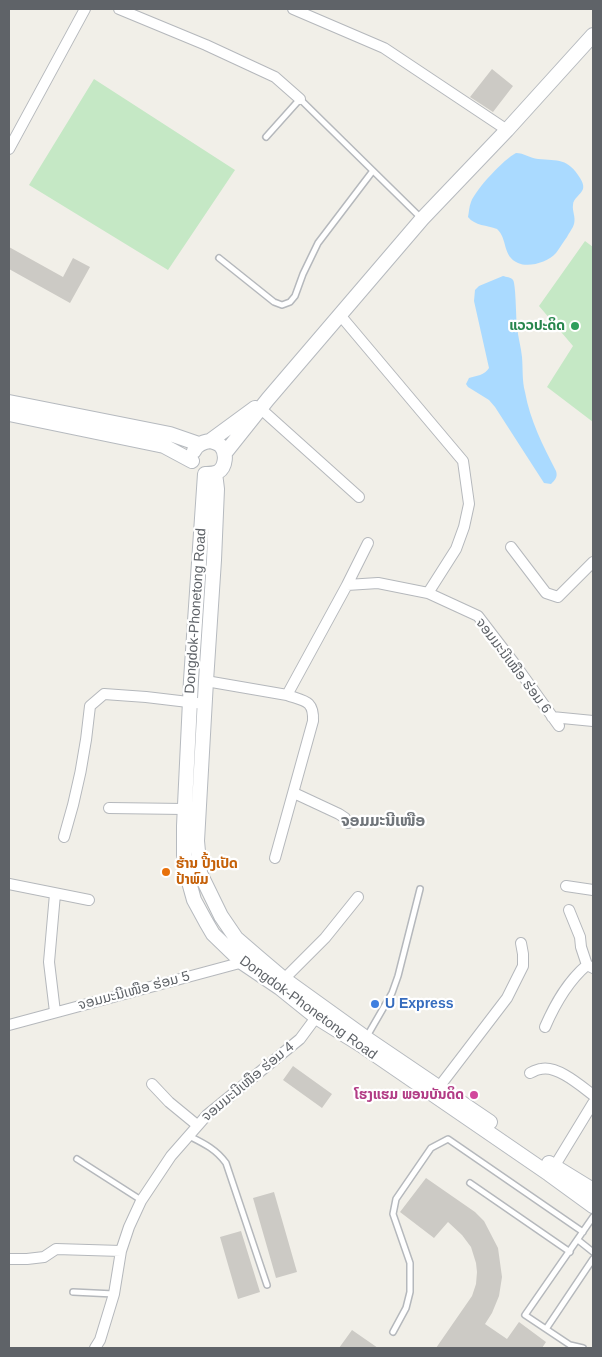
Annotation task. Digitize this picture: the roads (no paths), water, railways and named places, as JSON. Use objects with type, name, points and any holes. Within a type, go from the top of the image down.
[{"type":"main road","points":[[210,474],[199,472],[195,467],[192,461],[192,454],[195,448],[264,404],[422,219],[507,130],[593,35]]},
{"type":"main road","points":[[9,402],[204,442],[216,442],[225,453]]},
{"type":"main road","name":"Dongdok-Phonetong Road","points":[[210,474],[222,468],[225,453],[264,404]]},
{"type":"main road","points":[[9,414],[164,446],[192,461]]},
{"type":"main road","name":"Dongdok-Phonetong Road","points":[[210,474],[217,489],[197,841],[200,872],[221,916],[236,938],[320,1012],[361,1045],[593,1206]]},
{"type":"main road","name":"Dongdok-Phonetong Road","points":[[210,474],[190,702],[184,809],[184,855],[194,900],[213,934],[243,963],[280,988],[366,1038],[554,1167],[593,1190]]},
{"type":"street","points":[[9,149],[85,9]]},
{"type":"street","points":[[119,9],[206,45],[275,77],[300,100]]},
{"type":"street","points":[[293,9],[384,48],[507,130]]},
{"type":"street","points":[[340,314],[463,461],[469,504],[464,527],[456,549],[428,593]]},
{"type":"street","points":[[264,404],[358,497]]},
{"type":"street","points":[[287,695],[368,543]]},
{"type":"street","points":[[511,547],[546,593],[558,597],[593,562]]},
{"type":"street","name":"ຈອມມະນີເໜືອ ຮ່ອມ 6","points":[[347,585],[378,583],[428,593],[478,616],[558,726]]},
{"type":"street","points":[[206,681],[287,695],[305,701],[313,710],[294,793],[275,858]]},
{"type":"street","points":[[64,836],[71,814],[80,770],[90,706],[104,694],[205,704]]},
{"type":"street","points":[[552,717],[593,721]]},
{"type":"street","points":[[294,793],[339,814],[345,818],[348,824]]},
{"type":"street","points":[[109,808],[184,809]]},
{"type":"street","points":[[9,884],[89,900]]},
{"type":"street","points":[[566,886],[593,890]]},
{"type":"street","points":[[55,894],[49,962],[55,1012]]},
{"type":"street","points":[[284,979],[325,938],[358,897]]},
{"type":"street","points":[[546,1027],[552,1011],[575,975],[590,967],[581,947],[580,937],[569,910]]},
{"type":"street","points":[[440,1087],[507,998],[522,966],[521,942]]},
{"type":"street","name":"ຈອມມະນີເໜືອ ຮ່ອມ 5","points":[[9,1025],[243,963],[258,957]]},
{"type":"street","name":"ຈອມມະນີເໜືອ ຮ່ອມ 4","points":[[95,1348],[100,1340],[114,1294],[121,1251],[129,1227],[141,1201],[170,1156],[207,1115],[300,1039],[320,1012]]},
{"type":"street","points":[[530,1073],[543,1068],[556,1070],[593,1095]]},
{"type":"street","points":[[152,1084],[169,1102],[197,1125]]},
{"type":"street","points":[[554,1167],[593,1103]]},
{"type":"street","points":[[9,1259],[44,1257],[56,1249],[121,1251]]},
{"type":"lane","points":[[266,137],[300,100],[422,219]]},
{"type":"lane","points":[[219,258],[274,302],[282,305],[290,302],[295,296],[318,243],[372,172]]},
{"type":"lane","points":[[366,1038],[392,993],[420,889]]},
{"type":"lane","points":[[189,1136],[212,1148],[226,1163],[267,1285]]},
{"type":"lane","points":[[393,1332],[406,1308],[410,1292],[410,1263],[393,1214],[396,1199],[431,1148],[448,1139],[583,1232]]},
{"type":"lane","points":[[77,1159],[141,1201]]},
{"type":"lane","points":[[470,1183],[570,1252]]},
{"type":"lane","points":[[583,1348],[570,1345],[525,1314],[593,1217]]},
{"type":"lane","points":[[578,1240],[593,1252]]},
{"type":"lane","points":[[546,1329],[593,1259]]},
{"type":"lane","points":[[73,1292],[114,1294]]},
{"type":"water","points":[[516,153],[567,164],[576,172],[583,185],[582,191],[573,203],[573,227],[567,237],[553,256],[527,265],[513,260],[507,252],[503,238],[497,229],[478,224],[468,217],[471,202],[484,182]]},
{"type":"water","points":[[503,276],[511,278],[514,283],[524,388],[534,423],[557,473],[555,480],[551,484],[544,483],[495,407],[489,400],[466,384],[469,378],[483,374],[489,368],[474,301],[475,290],[479,286]]},
{"type":"place","name":"ແວວປະດິດ","points":[[575,326]]},
{"type":"place","name":"ຮ້ານ ປີ້ງເປັດ ປ້າພົມ","points":[[166,872]]},
{"type":"place","name":"U Express","points":[[375,1004]]},
{"type":"place","name":"ໂຮງແຮມ ພອນບັນດິດ","points":[[474,1095]]},
{"type":"district","name":"ຈອມມະນີເໜືອ","points":[[383,822]]}]
